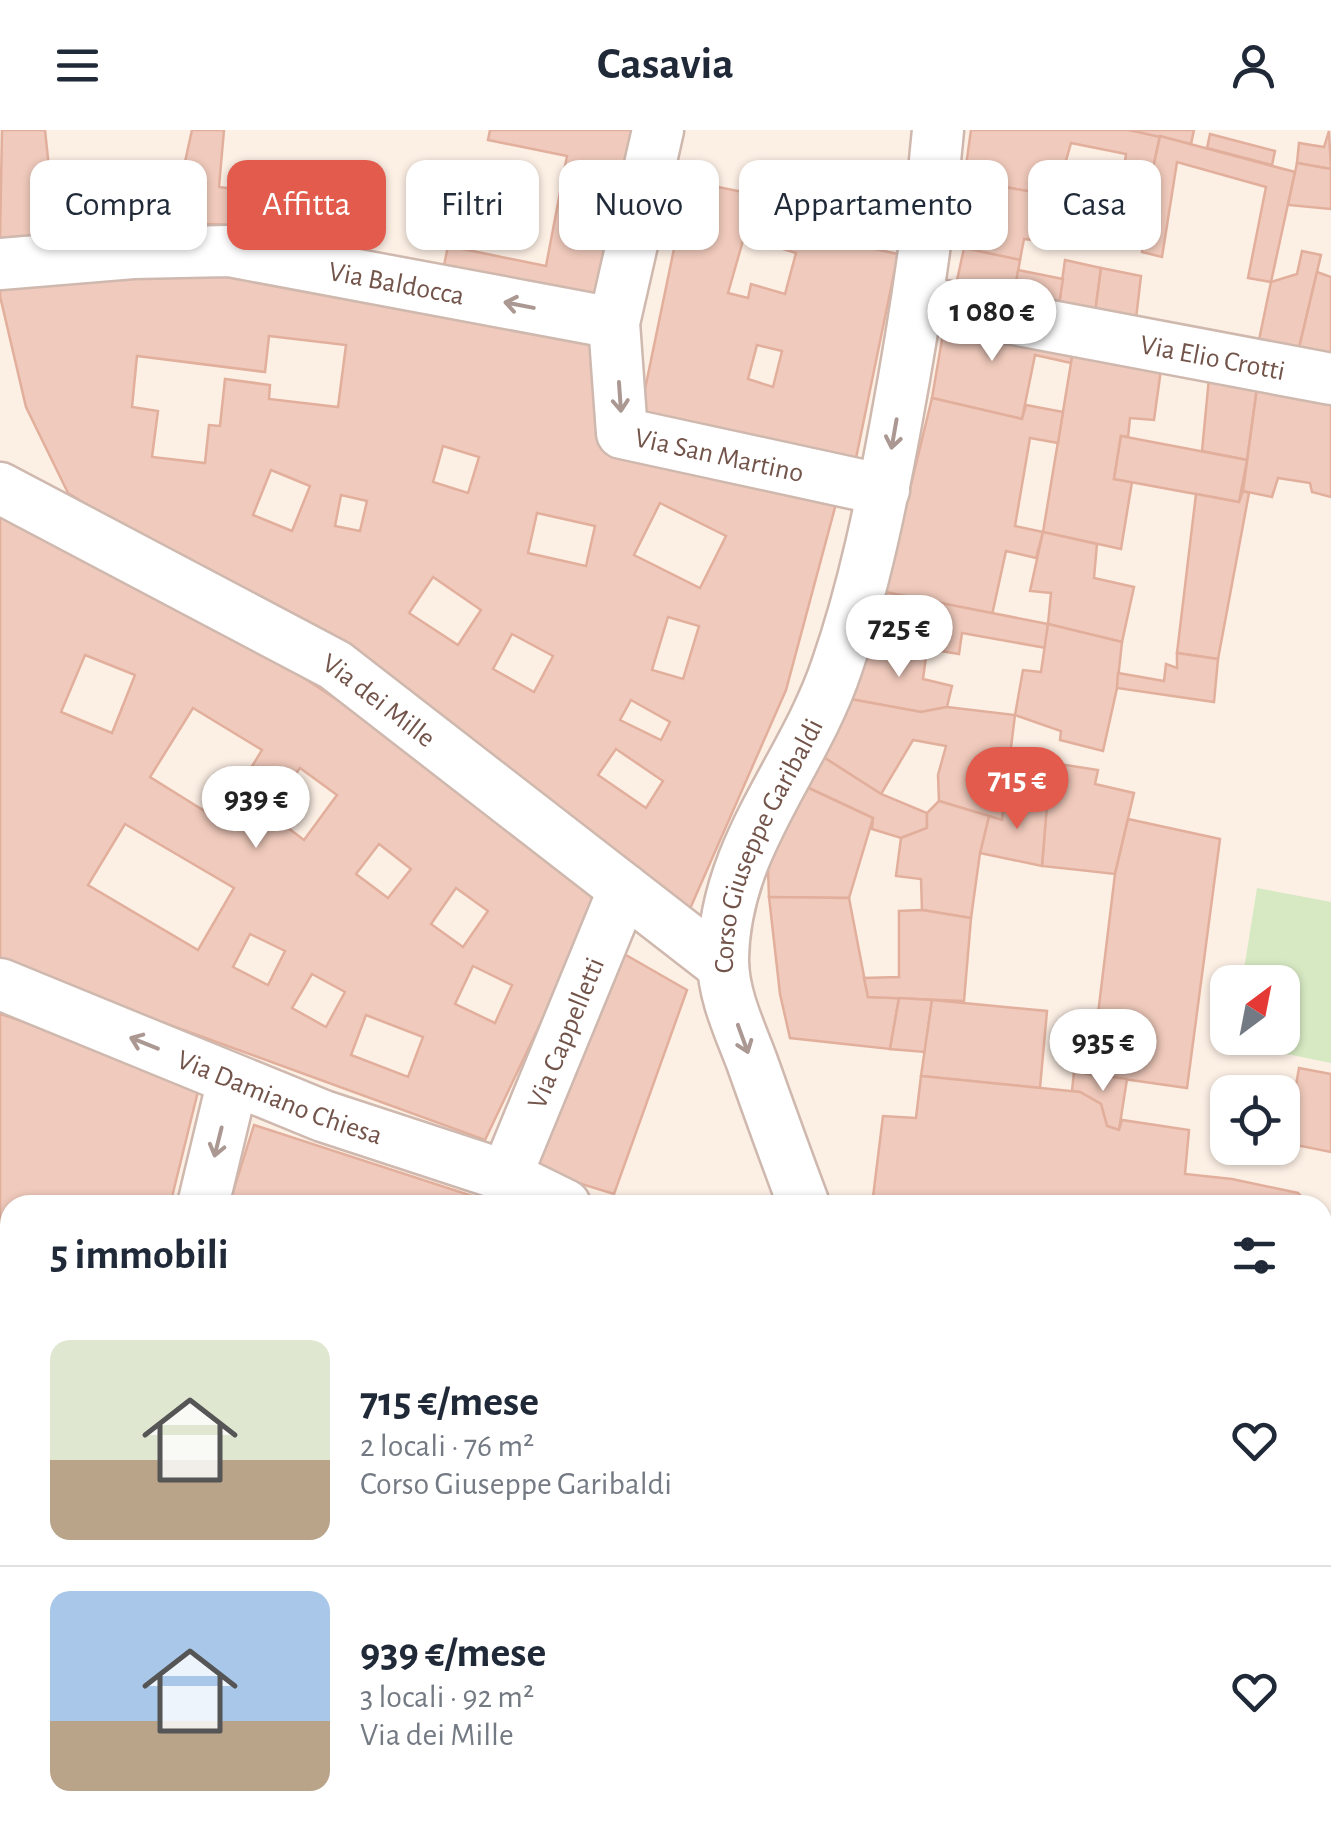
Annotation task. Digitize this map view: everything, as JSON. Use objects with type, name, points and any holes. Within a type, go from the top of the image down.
[{"type":"street","name":"Via San Martino","points":[[658,130],[614,323],[622,432],[884,490]]},
{"type":"street","name":"Corso Giuseppe Garibaldi","points":[[800,1195],[730,1004],[723,966],[725,920],[762,814],[812,724],[837,668],[884,490],[918,301],[931,131]]},
{"type":"street","name":"Via Baldocca","points":[[0,264],[134,252],[229,251],[614,323]]},
{"type":"street","name":"Via Elio Crotti","points":[[918,301],[1331,379]]},
{"type":"street","name":"Via dei Mille","points":[[0,488],[335,666],[723,966]]},
{"type":"street","name":"Via Cappelletti","points":[[506,1176],[624,889]]},
{"type":"street","name":"Via Damiano Chiesa","points":[[0,984],[323,1116],[506,1176],[545,1195]]},
{"type":"street","points":[[205,1195],[233,1080]]},
{"type":"green space","points":[[1257,888],[1331,902],[1331,1063],[1292,1055],[1300,1055],[1300,965],[1245,965]]},
{"type":"building","points":[[2,130],[45,130],[48,160],[30,160],[30,236],[0,238]]},
{"type":"building","points":[[192,130],[224,130],[219,187],[227,188],[227,225],[207,224],[207,160],[185,160]]},
{"type":"building","points":[[490,130],[644,130],[638,160],[566,160],[567,156],[488,140]]},
{"type":"building","points":[[971,130],[1129,130],[1160,136],[1155,160],[1125,160],[1126,154],[1071,143],[1066,160],[1028,160],[1028,191],[1008,188],[1008,160],[967,160]]},
{"type":"building","points":[[1129,130],[1194,130],[1191,144]]},
{"type":"building","points":[[1329,131],[1331,169],[1297,163],[1299,143],[1324,147]]},
{"type":"building","points":[[1210,134],[1275,151],[1272,165],[1207,148]]},
{"type":"building","points":[[1160,136],[1295,172],[1271,282],[1248,278],[1266,187],[1177,162],[1162,257],[1142,252],[1161,250],[1161,160],[1155,160]]},
{"type":"building","points":[[1297,163],[1331,169],[1331,209],[1288,205]]},
{"type":"building","points":[[719,187],[739,191],[740,250],[728,293],[748,298],[751,284],[785,294],[796,253],[786,250],[880,250],[898,254],[854,468],[638,423],[674,250],[719,250]],"holes":[[[757,345],[782,351],[773,387],[748,379]]]},
{"type":"building","points":[[1008,188],[1028,191],[1028,239],[1024,239],[1020,260],[973,250],[1008,250]]},
{"type":"building","points":[[559,198],[559,250],[621,250],[608,317],[440,285],[447,250],[468,250],[546,266]]},
{"type":"building","points":[[964,250],[1020,260],[1012,309],[953,299]]},
{"type":"building","points":[[1302,251],[1321,255],[1299,348],[1259,340],[1271,282],[1297,274]]},
{"type":"building","points":[[1065,260],[1101,268],[1094,321],[1057,317]]},
{"type":"building","points":[[252,266],[614,330],[609,434],[837,500],[786,690],[689,911],[408,703],[68,493],[26,407],[0,296],[0,268]],"holes":[[[269,336],[346,345],[338,407],[269,399],[270,385],[225,379],[220,426],[209,425],[205,463],[152,457],[158,411],[132,407],[137,356],[265,372]],[[443,446],[479,457],[468,493],[433,482]],[[271,470],[310,486],[292,531],[253,515]],[[341,495],[367,501],[360,531],[335,526]],[[660,503],[726,536],[700,588],[634,555]],[[537,513],[595,526],[586,566],[528,553]],[[433,577],[481,610],[458,645],[409,613]],[[668,617],[699,626],[683,679],[652,670]],[[512,634],[553,656],[534,692],[493,669]],[[631,700],[670,722],[661,740],[620,720]],[[616,749],[663,781],[646,808],[598,775]]]},
{"type":"building","points":[[1101,268],[1141,276],[1135,327],[1094,321]]},
{"type":"building","points":[[1018,270],[1063,279],[1057,317],[1012,309]]},
{"type":"building","points":[[1317,272],[1331,277],[1331,355],[1299,348]]},
{"type":"building","points":[[946,316],[1075,339],[1071,363],[1035,355],[1022,419],[932,398]]},
{"type":"building","points":[[1075,339],[1163,355],[1154,420],[1130,418],[1128,437],[1121,436],[1114,479],[1132,482],[1121,549],[1043,532]]},
{"type":"building","points":[[1209,378],[1257,388],[1247,460],[1202,451]]},
{"type":"building","points":[[1257,388],[1331,405],[1331,497],[1312,492],[1310,483],[1278,478],[1272,497],[1243,491]]},
{"type":"building","points":[[932,398],[1022,419],[1026,405],[1063,412],[1058,443],[1030,438],[1015,526],[1043,532],[1036,558],[1006,551],[992,615],[885,592]]},
{"type":"building","points":[[1121,436],[1247,460],[1239,502],[1114,479]]},
{"type":"building","points":[[1243,491],[1249,493],[1218,659],[1177,653],[1196,494],[1239,502]]},
{"type":"building","points":[[0,506],[200,609],[437,766],[599,900],[485,1140],[0,963]],"holes":[[[85,655],[135,675],[112,733],[61,712]],[[193,708],[262,750],[219,820],[150,777]],[[300,768],[337,795],[304,840],[267,812]],[[125,824],[234,888],[198,950],[88,885]],[[379,844],[411,869],[388,898],[356,874]],[[456,888],[488,911],[463,947],[431,924]],[[250,934],[285,951],[268,985],[233,967]],[[473,966],[512,985],[495,1023],[455,1004]],[[312,974],[345,992],[326,1027],[292,1008]],[[366,1015],[423,1037],[408,1077],[351,1055]]]},
{"type":"building","points":[[1043,532],[1097,544],[1094,578],[1134,587],[1122,642],[1048,624],[1051,593],[1030,591]]},
{"type":"building","points":[[885,592],[1048,624],[1046,648],[962,633],[959,654],[874,640]]},
{"type":"building","points":[[1048,624],[1122,642],[1103,751],[1060,740],[1061,731],[1015,715],[1023,670],[1041,672]]},
{"type":"building","points":[[874,640],[927,649],[923,679],[952,686],[947,707],[921,712],[850,699]]},
{"type":"building","points":[[1177,653],[1218,659],[1214,702],[1117,688],[1118,673],[1164,681],[1166,664],[1177,668]]},
{"type":"building","points":[[850,699],[921,712],[947,707],[1015,715],[1002,820],[939,801],[938,775],[946,746],[913,740],[881,794],[817,753]]},
{"type":"building","points":[[817,753],[881,794],[927,813],[927,828],[901,838],[872,829],[873,818],[798,783]]},
{"type":"building","points":[[1059,764],[1098,770],[1095,784],[1134,793],[1115,874],[1042,866],[1047,804]]},
{"type":"building","points":[[798,783],[873,818],[849,898],[769,897],[767,843]]},
{"type":"building","points":[[1006,794],[1047,804],[1042,866],[980,853],[989,816],[1002,820]]},
{"type":"building","points":[[939,801],[989,816],[971,918],[922,910],[921,879],[896,876],[901,838],[927,828],[927,813]]},
{"type":"building","points":[[1128,819],[1220,839],[1187,1088],[1074,1072],[1079,1044],[1094,1047],[1115,874]]},
{"type":"building","points":[[769,897],[849,898],[868,997],[899,998],[890,1049],[790,1038],[780,994]]},
{"type":"building","points":[[922,910],[971,918],[964,1001],[868,997],[864,978],[899,977],[899,911]]},
{"type":"building","points":[[612,947],[687,990],[614,1194],[523,1166]]},
{"type":"building","points":[[899,998],[932,1000],[925,1052],[890,1049]]},
{"type":"building","points":[[932,1000],[1047,1011],[1040,1088],[921,1076]]},
{"type":"building","points":[[0,1014],[201,1079],[172,1195],[0,1195]]},
{"type":"building","points":[[1299,1068],[1331,1074],[1331,1152],[1300,1146]]},
{"type":"building","points":[[1074,1072],[1127,1079],[1119,1130],[1107,1126],[1101,1104],[1072,1091]]},
{"type":"building","points":[[921,1076],[1080,1092],[1101,1104],[1107,1126],[1119,1130],[1122,1120],[1189,1130],[1185,1174],[1232,1179],[1300,1195],[873,1195],[883,1116],[916,1118]]},
{"type":"building","points":[[254,1125],[469,1195],[232,1195]]}]
